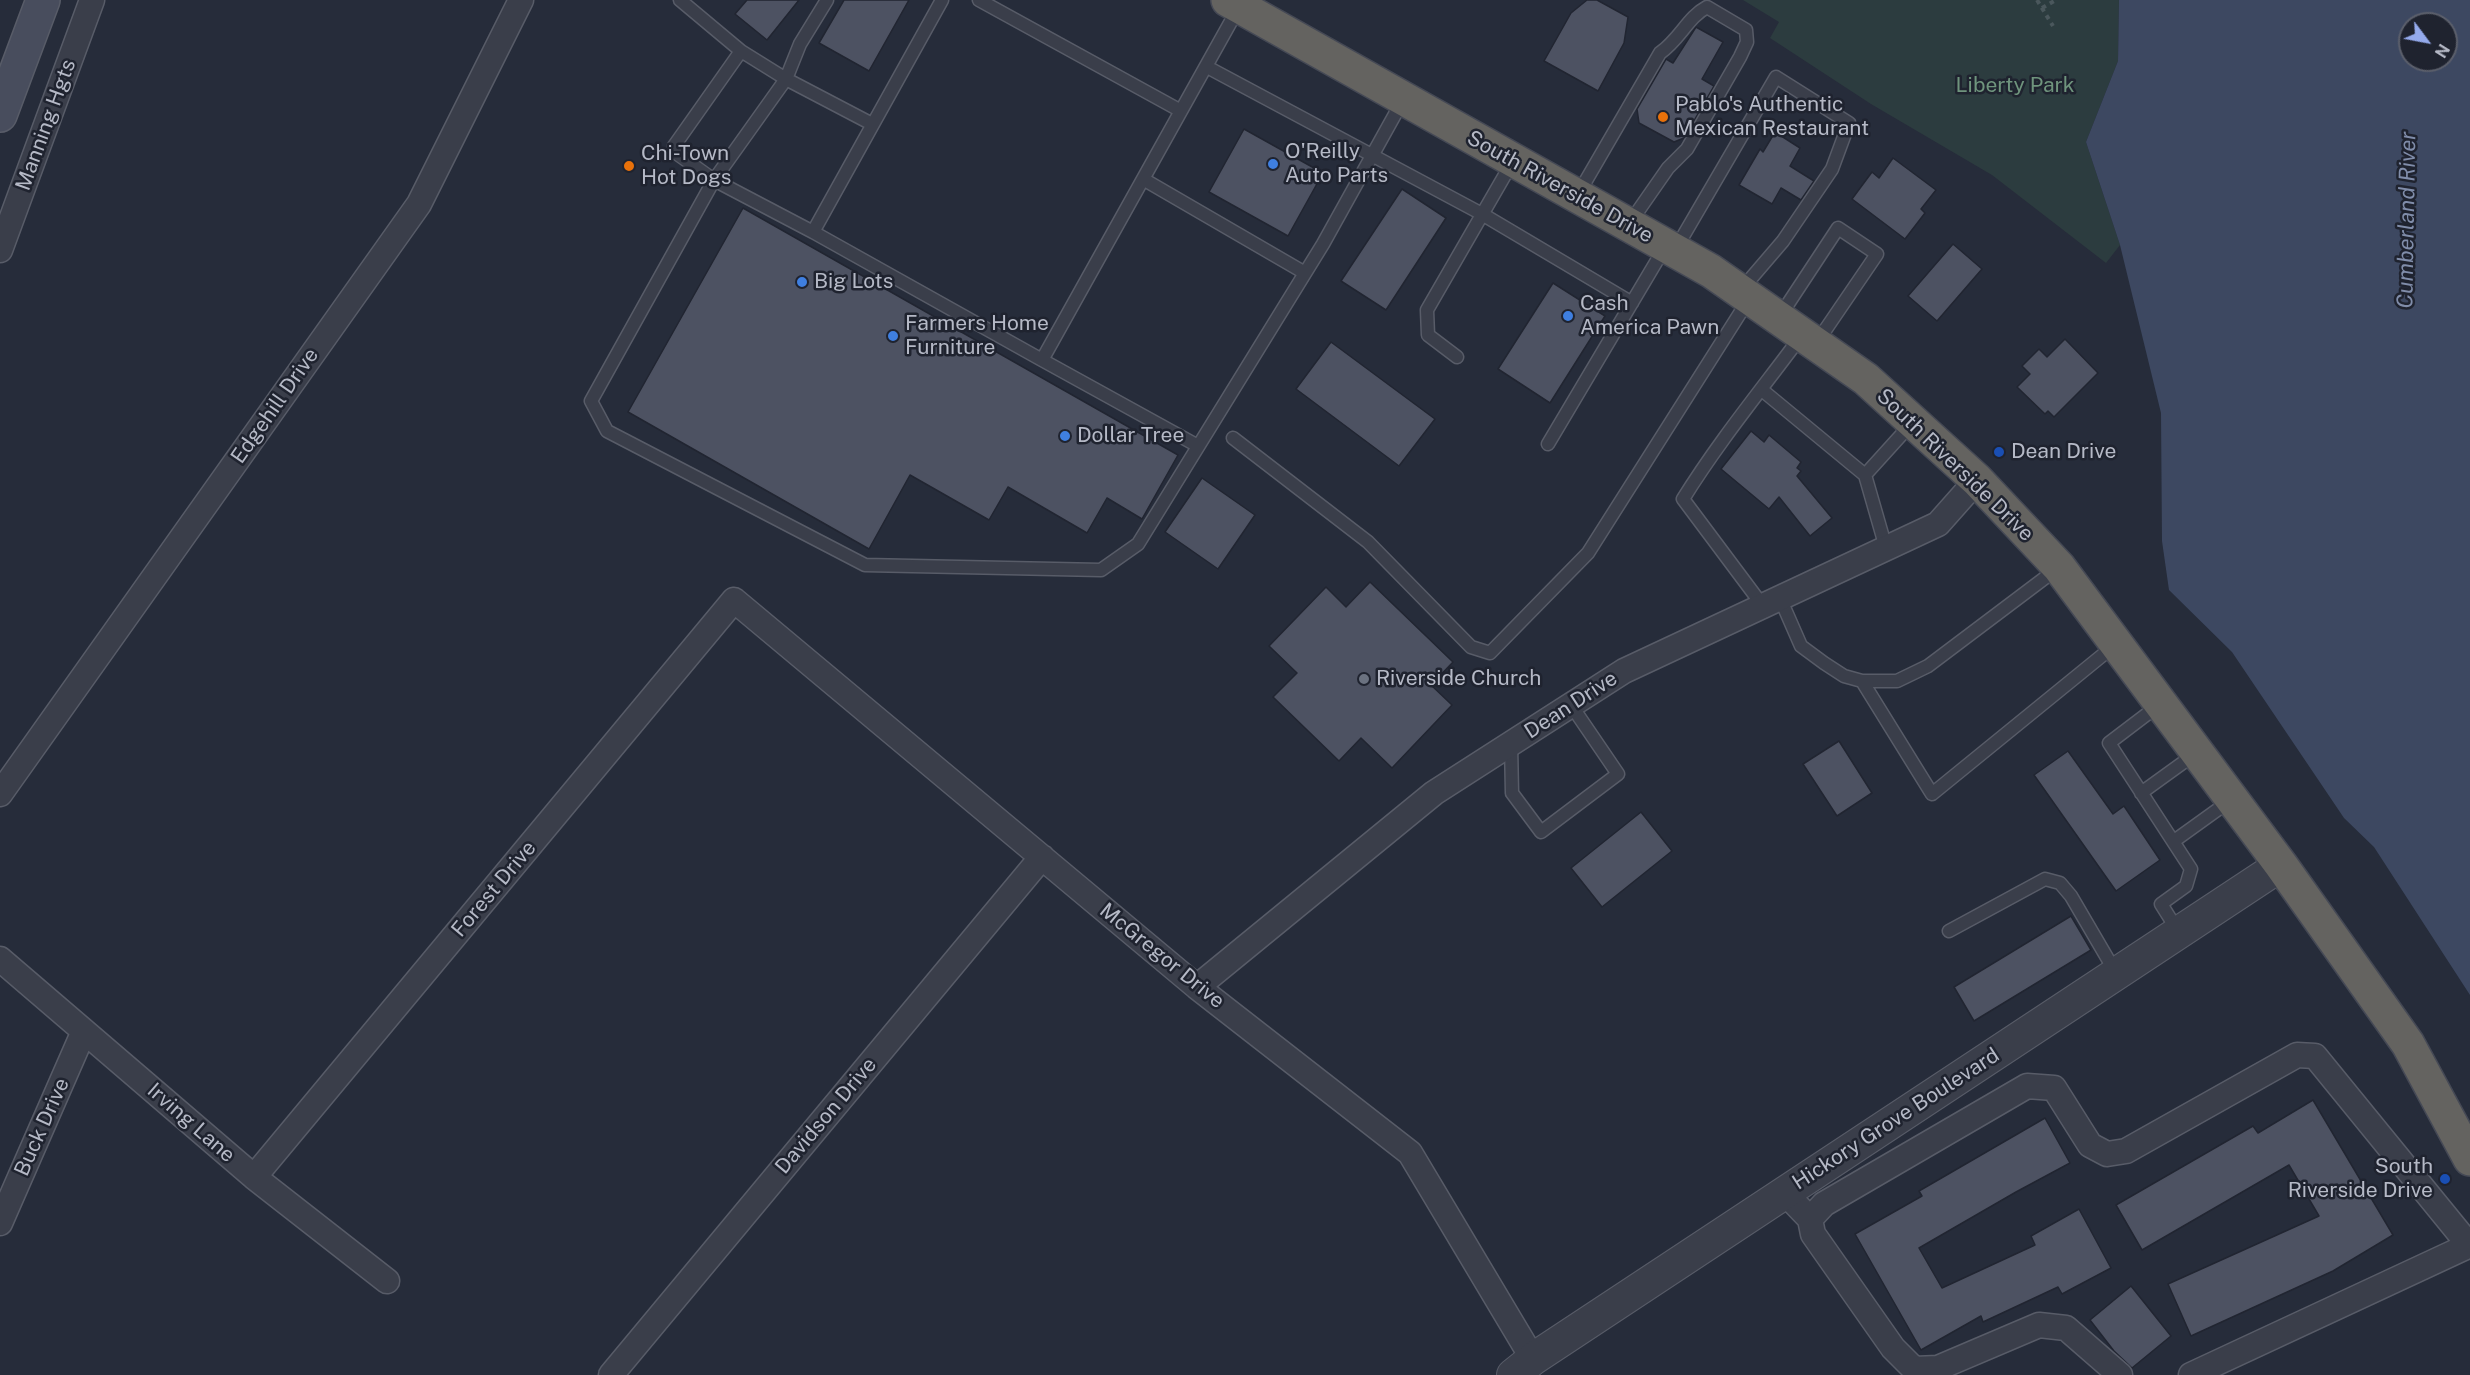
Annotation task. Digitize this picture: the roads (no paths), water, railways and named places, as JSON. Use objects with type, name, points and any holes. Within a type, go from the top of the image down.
[{"type":"highway","name":"South Riverside Drive","points":[[1234,3],[1711,271],[1866,379],[1977,480],[2059,567],[2281,865],[2408,1044],[2470,1159]]},
{"type":"main road","points":[[0,115],[43,0]]},
{"type":"street","name":"Manning Hgts","points":[[0,250],[92,0]]},
{"type":"street","name":"Edgehill Drive","points":[[0,794],[419,204],[521,0]]},
{"type":"street","name":"Dean Drive","points":[[1197,987],[1434,793],[1624,671],[1938,524],[1977,480]]},
{"type":"street","name":"McGregor Drive","points":[[734,600],[1197,987],[1410,1153],[1523,1367]]},
{"type":"street","name":"Forest Drive","points":[[254,1177],[734,600]]},
{"type":"street","name":"Davidson Drive","points":[[611,1375],[1042,857]]},
{"type":"street","name":"Hickory Grove Boulevard","points":[[1523,1367],[2281,865]]},
{"type":"street","name":"Irving Lane","points":[[0,959],[254,1177],[387,1281]]},
{"type":"street","name":"Buck Drive","points":[[0,1223],[84,1031]]},
{"type":"street","points":[[1810,1219],[1824,1204],[2027,1086],[2054,1088],[2090,1145],[2107,1154],[2126,1151],[2297,1056],[2315,1056],[2470,1245],[2191,1375]]},
{"type":"street","points":[[1785,1193],[1810,1219],[1813,1234],[1893,1348],[1914,1369],[1938,1368],[2039,1325],[2066,1328],[2120,1375]]},
{"type":"lane","points":[[680,0],[741,51],[872,124]]},
{"type":"lane","points":[[827,0],[800,45],[786,78],[714,180],[591,401],[607,430],[865,565],[1101,570],[1138,544],[1305,273],[1403,99]]},
{"type":"lane","points":[[813,232],[942,0]]},
{"type":"lane","points":[[979,0],[1181,111]]},
{"type":"lane","points":[[1042,360],[1207,67],[1234,3]]},
{"type":"lane","points":[[1576,196],[1660,53],[1672,44],[1698,12],[1707,7],[1746,30],[1747,42],[1687,149],[1668,168],[1628,225]]},
{"type":"lane","points":[[741,51],[674,146],[676,153],[714,180],[813,232],[1198,446]]},
{"type":"lane","points":[[1207,67],[1482,214],[1632,303]]},
{"type":"lane","points":[[1233,438],[1368,542],[1471,647],[1490,653],[1588,553],[1745,295],[1832,169],[1849,123],[1776,77],[1670,249],[1632,303],[1548,444]]},
{"type":"lane","points":[[1457,357],[1428,335],[1427,310],[1513,160]]},
{"type":"lane","points":[[1143,179],[1305,273]]},
{"type":"lane","points":[[1799,331],[1877,254],[1838,228],[1799,331],[1762,390],[1709,457],[1683,499],[1772,602],[1801,646],[1844,676],[1862,681],[1897,681],[1928,666],[2059,567]]},
{"type":"lane","points":[[1762,390],[1865,475],[1886,548]]},
{"type":"lane","points":[[1865,475],[1913,422]]},
{"type":"lane","points":[[1862,681],[1932,794],[2116,644]]},
{"type":"lane","points":[[2160,704],[2109,743],[2191,868],[2186,886],[2161,904],[2179,932]]},
{"type":"lane","points":[[1511,744],[1512,793],[1541,832],[1618,774],[1571,705]]},
{"type":"lane","points":[[2141,793],[2196,753]]},
{"type":"lane","points":[[2174,841],[2232,799]]},
{"type":"lane","points":[[1949,931],[2045,879],[2060,883],[2072,896],[2116,974]]},
{"type":"water","name":"Cumberland River","points":[[2119,0],[2470,0],[2470,995],[2374,847],[2344,818],[2232,652],[2169,590],[2162,541],[2161,413],[2120,245],[2086,142],[2118,61]]},
{"type":"place","name":"Pablo's Authentic Mexican Restaurant","points":[[1663,117]]},
{"type":"place","name":"O'Reilly Auto Parts","points":[[1273,164]]},
{"type":"place","name":"Chi-Town Hot Dogs","points":[[629,166]]},
{"type":"place","name":"Big Lots","points":[[802,282]]},
{"type":"place","name":"Cash America Pawn","points":[[1568,316]]},
{"type":"place","name":"Farmers Home Furniture","points":[[893,336]]},
{"type":"place","name":"Dollar Tree","points":[[1065,436]]},
{"type":"place","name":"Dean Drive","points":[[1999,452]]},
{"type":"place","name":"Riverside Church","points":[[1364,679]]},
{"type":"place","name":"South Riverside Drive","points":[[2445,1179]]},
{"type":"park label","name":"Liberty Park","points":[[2015,86]]}]
